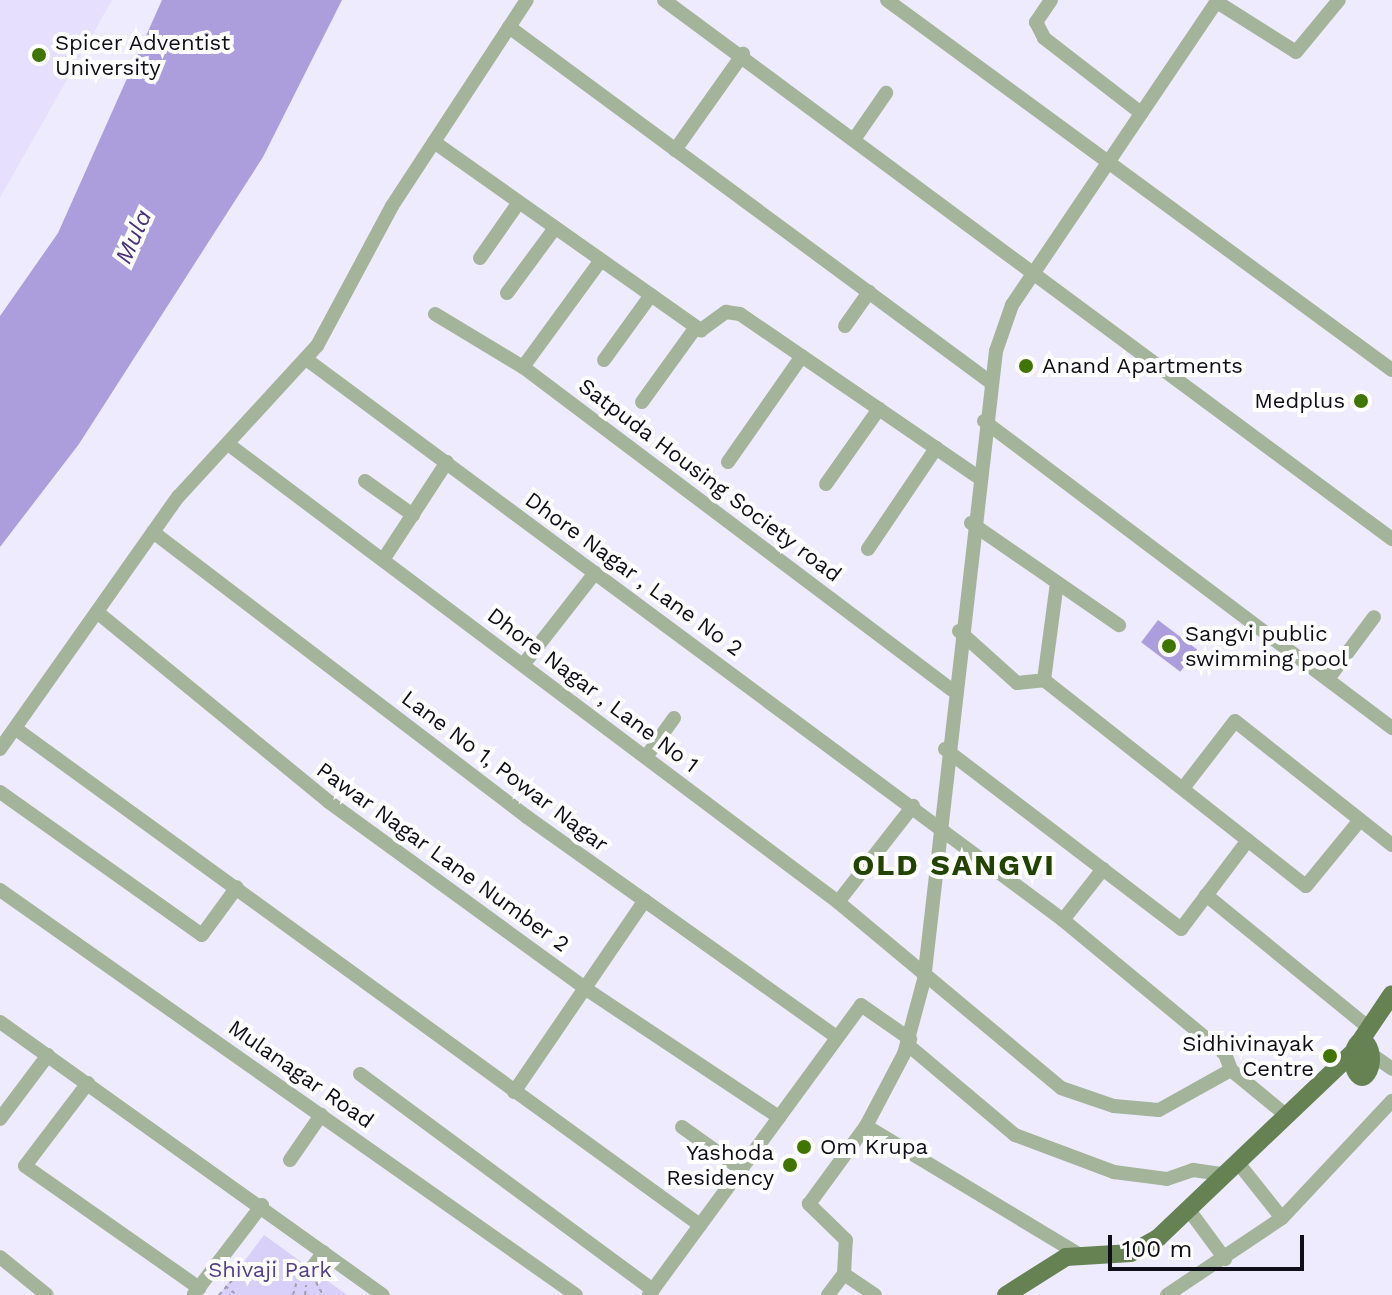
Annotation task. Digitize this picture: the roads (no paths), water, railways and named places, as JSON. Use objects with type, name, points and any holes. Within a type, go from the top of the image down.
[{"type":"main road","points":[[1006,1295],[1078,1254],[1141,1249],[1233,1170],[1363,1043],[1389,1006]]},
{"type":"street","points":[[0,749],[153,532],[306,359],[434,142],[527,0]]},
{"type":"street","points":[[664,0],[743,54],[1392,539]]},
{"type":"street","points":[[887,0],[1107,168],[1392,370]]},
{"type":"street","points":[[1051,0],[1036,22],[1044,38],[1141,113]]},
{"type":"street","points":[[828,1295],[844,1274],[846,1240],[809,1204],[866,1126],[909,1042],[924,980],[945,749],[989,381],[1012,305],[1218,1],[1296,52],[1339,0]]},
{"type":"street","points":[[509,27],[989,381]]},
{"type":"street","points":[[675,150],[743,54]]},
{"type":"street","points":[[855,138],[886,93]]},
{"type":"street","points":[[434,142],[696,327],[706,331],[726,312],[740,314],[977,476]]},
{"type":"street","points":[[480,258],[519,202]]},
{"type":"street","points":[[507,293],[555,228]]},
{"type":"street","points":[[523,367],[601,260]]},
{"type":"street","points":[[845,326],[869,292]]},
{"type":"street","points":[[604,360],[651,295]]},
{"type":"street","name":"Satpuda Housing Society road","points":[[435,314],[523,367],[952,690]]},
{"type":"street","points":[[642,402],[696,327]]},
{"type":"street","points":[[728,462],[802,356]]},
{"type":"street","name":"Dhore Nagar , Lane No 2","points":[[306,359],[937,823],[1063,920],[1225,1054],[1231,1070],[1287,1116]]},
{"type":"street","points":[[826,484],[879,409]]},
{"type":"street","points":[[984,421],[1392,728]]},
{"type":"street","name":"Dhore Nagar , Lane No 1","points":[[228,444],[838,902],[924,980],[1061,1088],[1114,1106],[1178,1104],[1231,1070]]},
{"type":"street","points":[[868,549],[936,448]]},
{"type":"street","points":[[383,560],[447,462]]},
{"type":"street","points":[[365,481],[413,515]]},
{"type":"street","points":[[971,523],[1119,625]]},
{"type":"street","name":"Lane No 1, Powar Nagar","points":[[153,532],[645,900],[837,1037]]},
{"type":"street","points":[[523,665],[595,573]]},
{"type":"street","points":[[1044,680],[1057,583]]},
{"type":"street","name":"Pawar Nagar Lane Number 2","points":[[97,612],[260,749],[586,989],[779,1117]]},
{"type":"street","points":[[1328,679],[1374,617]]},
{"type":"street","points":[[959,631],[1017,683],[1044,680],[1184,787],[1306,886],[1360,820]]},
{"type":"street","points":[[646,757],[674,718]]},
{"type":"street","points":[[1184,787],[1235,721],[1392,845]]},
{"type":"street","points":[[16,729],[700,1225]]},
{"type":"street","points":[[945,749],[1181,929],[1248,840]]},
{"type":"street","points":[[0,792],[202,935],[237,887]]},
{"type":"street","points":[[838,902],[913,806]]},
{"type":"street","points":[[1063,920],[1103,869]]},
{"type":"street","name":"Mulanagar Road","points":[[0,890],[576,1295]]},
{"type":"street","points":[[1206,895],[1392,1069]]},
{"type":"street","points":[[514,1092],[645,900]]},
{"type":"street","points":[[360,1074],[651,1292],[861,1005],[909,1042],[1015,1135],[1114,1172],[1167,1179],[1193,1170],[1233,1170],[1282,1218]]},
{"type":"street","points":[[0,1022],[262,1205],[376,1293]]},
{"type":"street","points":[[0,1119],[48,1055]]},
{"type":"street","points":[[88,1083],[25,1166],[196,1291],[262,1205]]},
{"type":"street","points":[[1167,1295],[1282,1218],[1392,1101]]},
{"type":"street","points":[[290,1160],[321,1115]]},
{"type":"street","points":[[866,1126],[1078,1254]]},
{"type":"street","points":[[682,1127],[741,1169]]},
{"type":"street","points":[[1189,1210],[1225,1259]]},
{"type":"street","points":[[308,1273],[324,1252]]},
{"type":"street","points":[[0,1257],[47,1295]]},
{"type":"street","points":[[844,1274],[875,1295]]},
{"type":"water","name":"Mula","points":[[162,0],[342,0],[263,157],[79,444],[0,547],[0,316],[58,233]]},
{"type":"water","name":"Sangvi public swimming pool","points":[[1158,620],[1197,649],[1180,672],[1141,642]]},
{"type":"place","name":"Spicer Adventist University","points":[[39,55]]},
{"type":"place","name":"Anand Apartments","points":[[1026,366]]},
{"type":"place","name":"Medplus","points":[[1361,401]]},
{"type":"place","name":"Sangvi public swimming pool","points":[[1169,646]]},
{"type":"place","name":"Sidhivinayak Centre","points":[[1330,1056]]},
{"type":"place","name":"Om Krupa","points":[[804,1147]]},
{"type":"place","name":"Yashoda Residency","points":[[790,1165]]},
{"type":"district","name":"OLD SANGVI","points":[[954,865]]},
{"type":"park label","name":"Shivaji Park","points":[[270,1270]]}]
